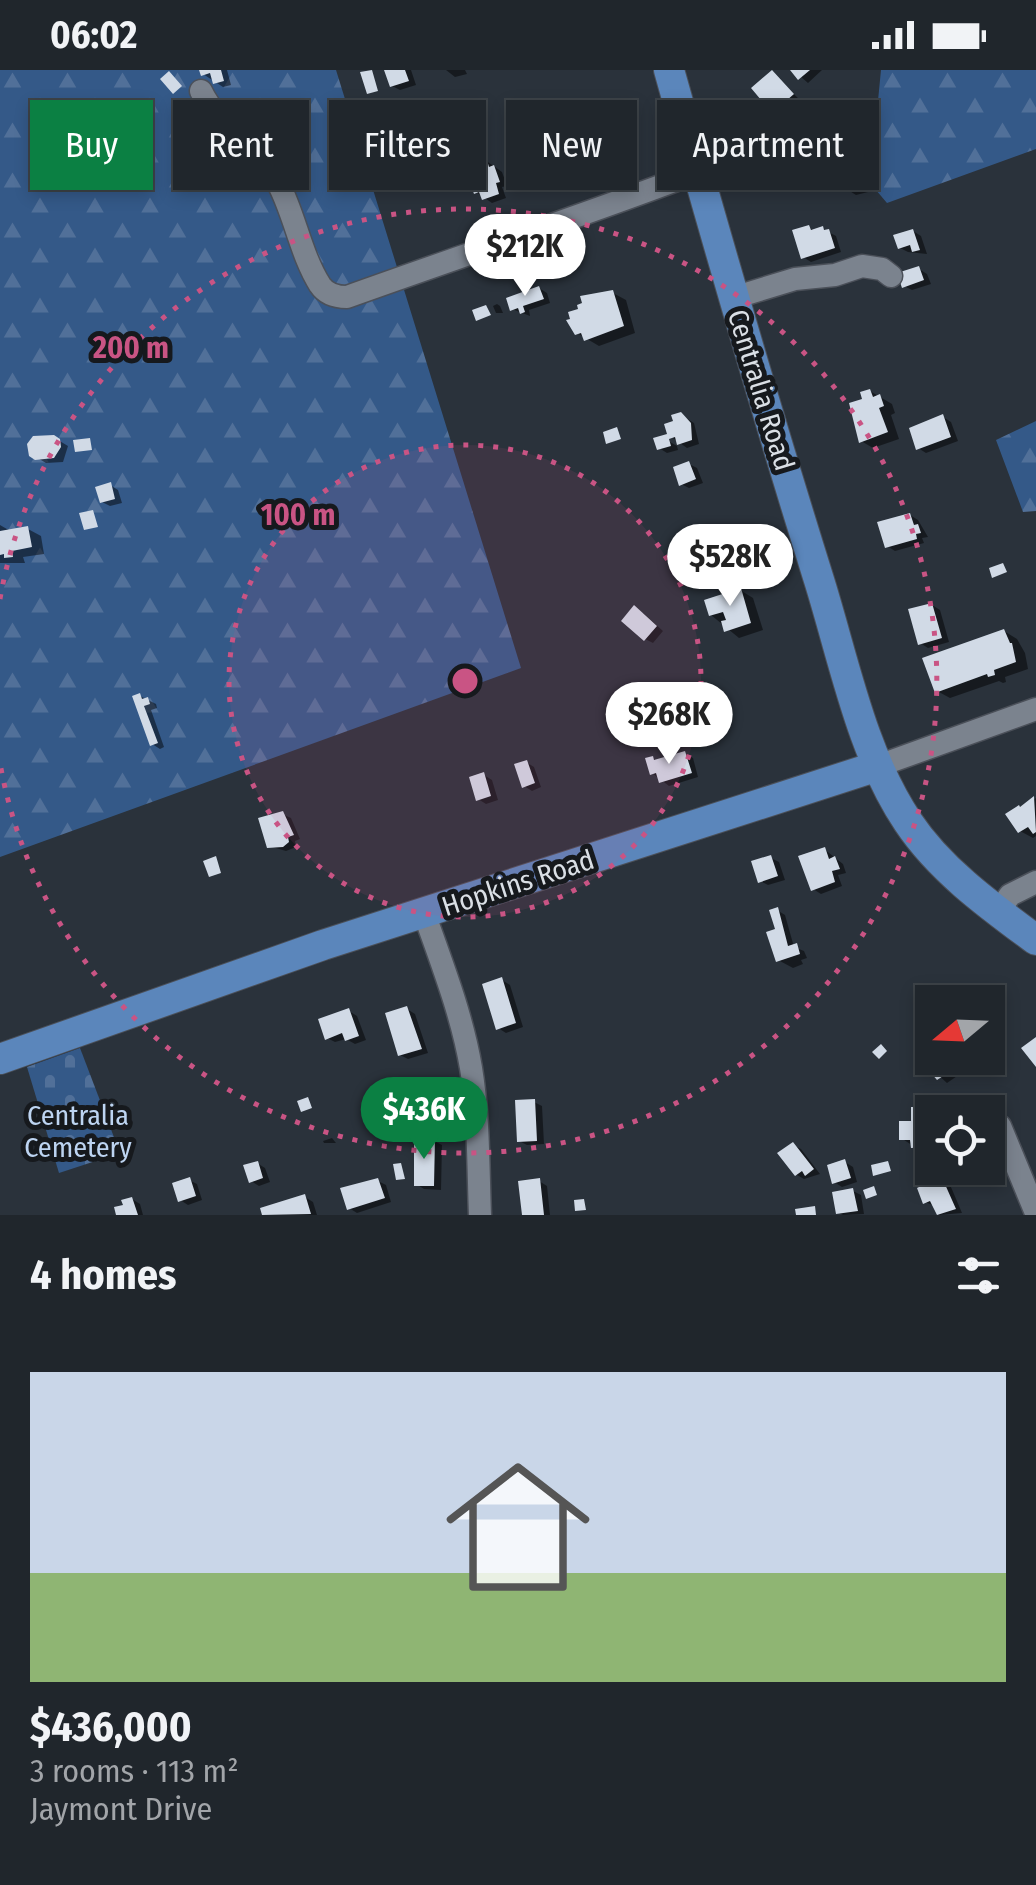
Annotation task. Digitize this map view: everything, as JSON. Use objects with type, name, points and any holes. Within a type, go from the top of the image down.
[{"type":"main road","name":"Centralia Road","points":[[669,70],[678,100]]},
{"type":"main road","name":"Centralia Road","points":[[703,190],[878,766],[892,796],[930,851],[1036,940]]},
{"type":"main road","name":"Hopkins Road","points":[[0,1059],[424,913],[878,766]]},
{"type":"street","points":[[201,91],[220,120],[264,160],[278,183],[320,285],[336,297],[346,297],[568,222],[657,188]]},
{"type":"street","points":[[733,298],[795,279],[862,266],[873,266],[890,276]]},
{"type":"street","name":"Hopkins Road","points":[[878,766],[1036,709]]},
{"type":"street","points":[[999,910],[1010,895],[1036,882]]},
{"type":"street","points":[[424,913],[462,1026],[471,1067],[480,1215]]},
{"type":"street","points":[[1005,1138],[1036,1213]]},
{"type":"green space","points":[[0,70],[336,70],[345,100],[329,100],[329,190],[373,190],[521,668],[0,857]]},
{"type":"green space","points":[[881,70],[1036,70],[1036,149],[887,203],[876,190],[879,190]]},
{"type":"green space","points":[[1036,421],[1036,511],[1023,512],[996,440]]},
{"type":"green space","name":"Centralia Cemetery","points":[[80,1048],[120,1153],[59,1173],[27,1067]]},
{"type":"building","points":[[199,70],[221,70],[224,81],[213,84],[210,73],[201,76]]},
{"type":"building","points":[[372,70],[378,91],[367,94],[360,72]]},
{"type":"building","points":[[384,70],[405,70],[409,81],[390,87]]},
{"type":"building","points":[[772,70],[794,94],[787,100],[761,100],[751,88]]},
{"type":"building","points":[[790,70],[810,70],[798,80]]},
{"type":"building","points":[[169,71],[182,86],[173,94],[160,79]]},
{"type":"building","points":[[486,157],[489,167],[494,165],[500,182],[496,183],[499,194],[482,200],[479,192],[474,194],[473,190],[486,190]]},
{"type":"building","points":[[809,225],[811,230],[823,226],[824,230],[829,229],[835,248],[801,259],[792,230]]},
{"type":"building","points":[[913,229],[920,250],[912,252],[910,245],[898,249],[893,235]]},
{"type":"building","points":[[919,266],[924,280],[902,288],[897,273]]},
{"type":"building","points":[[539,286],[544,299],[523,306],[525,312],[520,314],[518,308],[510,311],[506,298]]},
{"type":"building","points":[[613,290],[624,326],[584,341],[581,333],[575,335],[566,320],[570,319],[568,312],[582,303],[580,296]]},
{"type":"building","points":[[486,305],[491,315],[476,321],[472,310]]},
{"type":"building","points":[[870,389],[873,397],[880,394],[884,406],[879,408],[888,432],[859,443],[849,403],[862,399],[860,392]]},
{"type":"building","points":[[681,412],[691,423],[692,440],[677,445],[675,437],[669,439],[671,446],[657,450],[653,438],[667,434],[664,424],[673,421],[671,415]]},
{"type":"building","points":[[943,414],[951,437],[916,450],[909,428]]},
{"type":"building","points":[[617,427],[621,439],[606,444],[603,432]]},
{"type":"building","points":[[54,435],[60,439],[61,447],[54,458],[35,460],[29,456],[27,444],[33,436]]},
{"type":"building","points":[[90,438],[92,450],[75,452],[73,440]]},
{"type":"building","points":[[689,461],[696,479],[679,486],[673,467]]},
{"type":"building","points":[[111,482],[115,499],[100,503],[95,487]]},
{"type":"building","points":[[93,510],[98,527],[84,530],[79,513]]},
{"type":"building","points":[[910,513],[921,533],[916,534],[917,539],[885,548],[877,522]]},
{"type":"building","points":[[28,526],[32,547],[12,551],[13,557],[0,555],[0,531]]},
{"type":"building","points":[[1003,563],[1007,572],[992,578],[989,568]]},
{"type":"building","points":[[741,588],[751,623],[724,632],[723,612],[709,616],[704,600]]},
{"type":"building","points":[[932,603],[942,638],[918,645],[908,609]]},
{"type":"building","points":[[634,605],[657,626],[644,641],[621,621]]},
{"type":"building","points":[[1004,629],[1016,662],[994,670],[995,675],[987,674],[935,693],[922,658]]},
{"type":"building","points":[[140,693],[142,699],[148,697],[150,704],[144,706],[158,743],[150,746],[132,696]]},
{"type":"building","points":[[685,751],[692,773],[659,783],[656,773],[650,775],[645,758],[653,756],[654,760]]},
{"type":"building","points":[[527,760],[535,783],[522,788],[514,764]]},
{"type":"building","points":[[484,772],[491,796],[476,801],[469,777]]},
{"type":"building","points":[[1034,796],[1036,832],[1033,834],[1028,827],[1018,833],[1005,814]]},
{"type":"building","points":[[283,811],[294,835],[288,837],[289,842],[283,847],[267,848],[258,818]]},
{"type":"building","points":[[825,847],[829,859],[835,856],[840,869],[832,871],[835,882],[811,891],[798,856]]},
{"type":"building","points":[[771,855],[778,876],[758,883],[751,861]]},
{"type":"building","points":[[216,856],[221,873],[209,877],[203,861]]},
{"type":"building","points":[[778,907],[788,946],[797,943],[800,954],[776,962],[766,932],[775,929],[769,910]]},
{"type":"building","points":[[502,977],[516,1023],[496,1030],[482,984]]},
{"type":"building","points":[[407,1006],[422,1049],[398,1056],[385,1013]]},
{"type":"building","points":[[349,1008],[359,1036],[345,1041],[342,1033],[325,1040],[318,1019]]},
{"type":"building","points":[[1036,1037],[1036,1067],[1021,1048]]},
{"type":"building","points":[[881,1044],[887,1051],[879,1059],[872,1052]]},
{"type":"building","points":[[396,1080],[400,1092],[390,1095],[386,1083]]},
{"type":"building","points":[[308,1097],[312,1108],[301,1112],[297,1101]]},
{"type":"building","points":[[535,1099],[537,1141],[517,1142],[515,1100]]},
{"type":"building","points":[[911,1107],[915,1107],[915,1148],[911,1148],[910,1140],[899,1140],[899,1121],[911,1121]]},
{"type":"building","points":[[414,1138],[435,1138],[434,1186],[414,1186]]},
{"type":"building","points":[[793,1142],[814,1169],[805,1176],[802,1171],[795,1176],[777,1153]]},
{"type":"building","points":[[845,1159],[851,1178],[832,1184],[827,1165]]},
{"type":"building","points":[[258,1161],[263,1178],[249,1183],[243,1165]]},
{"type":"building","points":[[888,1161],[891,1171],[873,1176],[871,1165]]},
{"type":"building","points":[[401,1163],[405,1179],[396,1180],[393,1164]]},
{"type":"building","points":[[190,1177],[196,1196],[178,1202],[172,1183]]},
{"type":"building","points":[[378,1178],[385,1198],[347,1210],[340,1188]]},
{"type":"building","points":[[540,1178],[544,1215],[522,1215],[518,1181]]},
{"type":"building","points":[[945,1185],[956,1209],[937,1215],[930,1201],[923,1204],[917,1188]]},
{"type":"building","points":[[874,1186],[877,1195],[866,1199],[863,1190]]},
{"type":"building","points":[[853,1188],[858,1211],[836,1214],[832,1192]]},
{"type":"building","points":[[305,1194],[311,1214],[262,1215],[260,1208]]},
{"type":"building","points":[[132,1197],[138,1215],[116,1215],[114,1207]]},
{"type":"building","points":[[584,1199],[586,1210],[575,1211],[574,1200]]},
{"type":"building","points":[[815,1206],[816,1215],[796,1215],[795,1209]]}]
